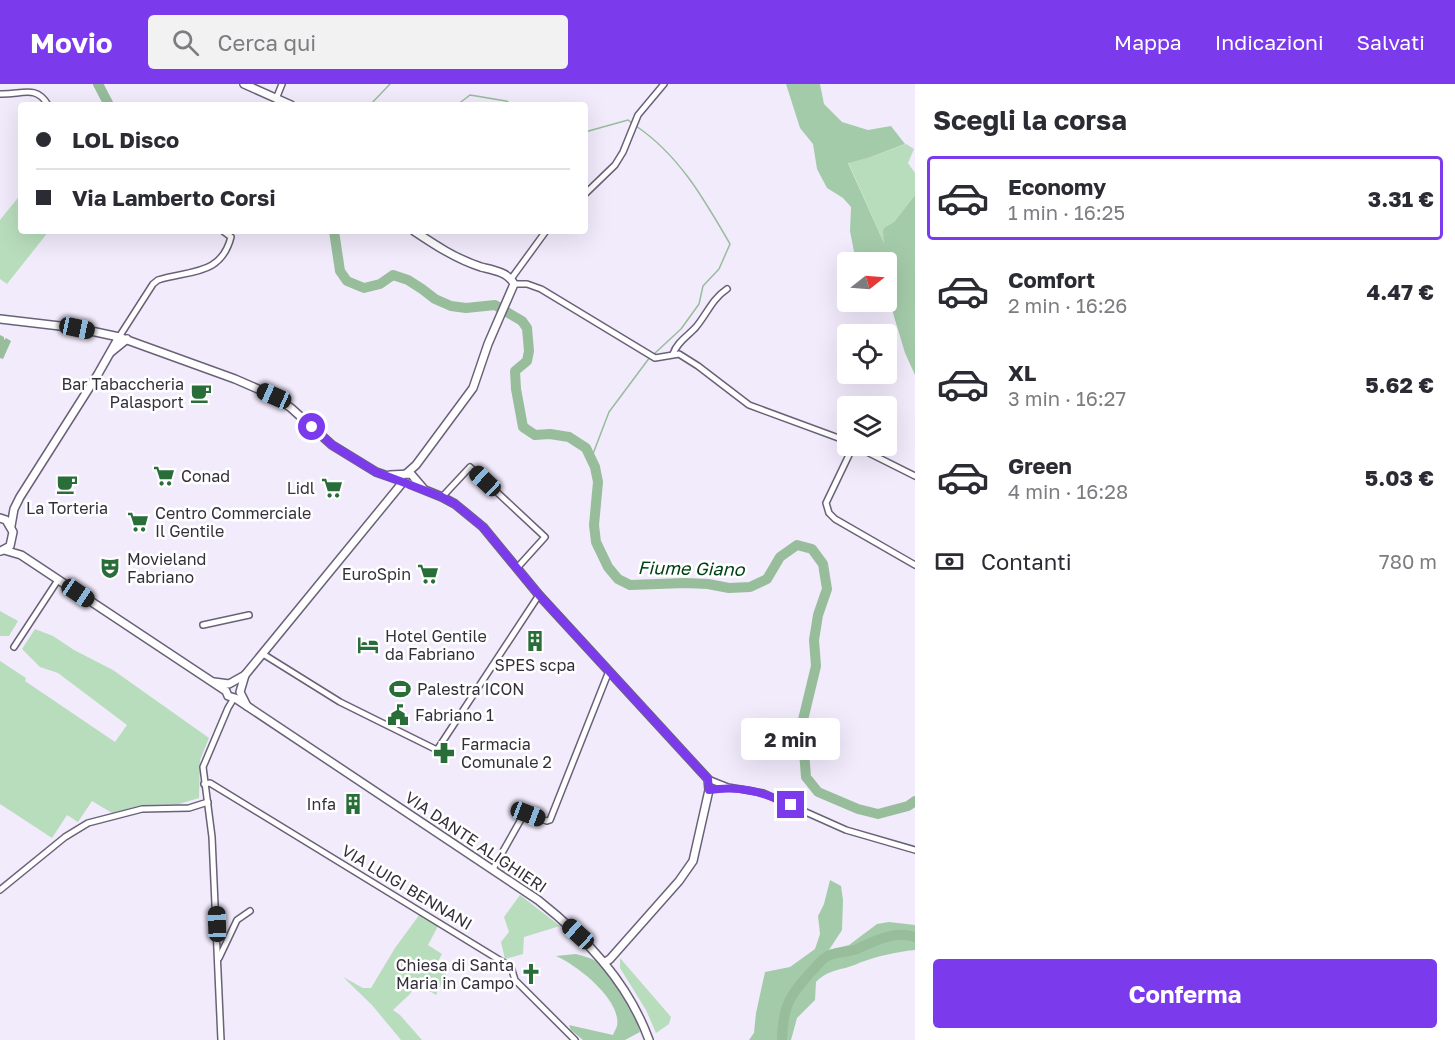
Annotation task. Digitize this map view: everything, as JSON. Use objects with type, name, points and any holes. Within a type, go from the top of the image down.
[{"type":"main road","points":[[244,84],[284,102]]},
{"type":"main road","points":[[231,692],[407,479],[473,388],[488,344],[507,302],[512,281],[502,273],[459,259],[419,234]]},
{"type":"main road","points":[[0,319],[77,328],[127,339],[274,396],[291,408],[332,445],[384,475],[393,485],[393,496]]},
{"type":"main road","points":[[11,526],[0,518],[14,509],[119,337]]},
{"type":"main road","points":[[111,352],[127,339]]},
{"type":"main road","points":[[384,475],[407,479],[442,497],[455,504],[483,527],[539,595],[708,779],[709,790],[693,861],[679,881],[604,963]]},
{"type":"main road","name":"VIA DANTE ALIGHIERI","points":[[14,509],[11,526],[13,540],[21,555]]},
{"type":"main road","name":"VIA DANTE ALIGHIERI","points":[[2,551],[13,540]]},
{"type":"main road","name":"VIA DANTE ALIGHIERI","points":[[2,551],[21,555],[211,682],[231,692],[247,707],[493,869],[561,918],[604,963],[638,1011],[650,1040]]},
{"type":"main road","points":[[245,675],[241,690],[247,707]]},
{"type":"main road","name":"VIA DANTE ALIGHIERI","points":[[231,692],[237,684],[241,690]]},
{"type":"main road","points":[[231,692],[241,690]]},
{"type":"street","points":[[276,99],[282,84]]},
{"type":"street","points":[[588,191],[615,165],[624,152],[638,115],[664,84]]},
{"type":"street","points":[[0,94],[33,91],[41,94],[46,102]]},
{"type":"street","points":[[119,337],[153,284],[166,278],[213,266],[220,259],[231,237],[228,234]]},
{"type":"street","points":[[544,234],[512,281],[541,289],[655,358],[679,354],[699,366],[749,405],[837,437]]},
{"type":"street","points":[[673,354],[675,348],[696,327],[713,301],[727,289]]},
{"type":"street","points":[[848,456],[826,503],[829,513],[835,519],[915,565]]},
{"type":"street","points":[[875,456],[915,476]]},
{"type":"street","points":[[442,497],[470,467],[545,537],[517,568]]},
{"type":"street","points":[[14,647],[58,580]]},
{"type":"street","points":[[263,654],[340,702],[437,750],[539,595]]},
{"type":"street","points":[[203,625],[249,615]]},
{"type":"street","points":[[493,869],[524,814],[550,820],[609,671]]},
{"type":"street","points":[[221,1040],[212,837],[203,767],[228,708],[231,692]]},
{"type":"street","points":[[708,779],[728,787],[763,793],[846,830],[915,850]]},
{"type":"street","name":"VIA LUIGI BENNANI","points":[[204,784],[210,783],[512,967],[516,980],[575,1040]]},
{"type":"street","points":[[709,790],[728,787]]},
{"type":"street","points":[[0,890],[65,837],[88,824],[142,809],[189,808],[208,802]]},
{"type":"street","points":[[218,960],[237,920],[250,910]]},
{"type":"shaded area","points":[[786,84],[820,84],[824,104],[842,122],[868,130],[891,126],[905,144],[848,163],[884,243],[885,227],[894,222],[915,195],[915,375],[905,353],[893,312],[897,312],[897,252],[854,252],[850,231],[851,207],[843,198],[827,188],[817,169],[813,144],[800,128]]},
{"type":"shaded area","points":[[906,144],[914,149],[908,163],[915,173],[915,195],[894,222],[885,227],[885,245],[848,162],[868,158]]},
{"type":"shaded area","points":[[18,198],[18,234],[47,234],[7,284],[0,279],[0,220]]},
{"type":"shaded area","points":[[0,335],[4,337],[4,340],[6,338],[11,341],[3,359],[0,358]]},
{"type":"shaded area","points":[[0,611],[18,621],[9,636],[0,636]]},
{"type":"shaded area","points":[[35,629],[53,636],[74,650],[113,670],[209,738],[200,760],[199,798],[179,804],[142,805],[112,813],[92,801],[78,822],[67,815],[52,838],[0,804],[0,661],[26,678],[25,681],[115,742],[127,725],[58,673],[40,667],[22,649]]},
{"type":"shaded area","points":[[830,880],[841,886],[843,900],[842,930],[829,950],[849,945],[877,924],[889,922],[915,925],[915,950],[880,956],[826,974],[816,982],[815,1000],[797,1018],[791,1040],[749,1040],[754,1033],[765,972],[790,967],[815,949],[820,934],[818,916],[824,904]]},
{"type":"shaded area","points":[[520,895],[560,926],[524,937],[523,954],[505,959],[501,942],[509,932],[504,917]]},
{"type":"shaded area","points":[[420,914],[438,926],[428,945],[442,954],[435,967],[446,974],[436,995],[416,983],[410,994],[393,1010],[422,1040],[401,1040],[372,1005],[343,977],[363,988],[371,988],[395,948]]},
{"type":"shaded area","points":[[576,954],[596,961],[612,977],[629,1004],[640,1032],[625,1040],[583,1040],[571,1030],[569,1025],[613,1035],[617,1026],[617,1016],[613,1005],[605,995],[586,975],[556,956]]},
{"type":"shaded area","points":[[620,958],[671,1017],[669,1024],[656,1033],[646,1010],[620,968]]},
{"type":"waterway","name":"Fiume Giano","points":[[98,84],[107,102]]},
{"type":"waterway","points":[[373,102],[390,84]]},
{"type":"waterway","points":[[461,102],[470,95],[508,102]]},
{"type":"waterway","points":[[588,131],[628,120],[632,123]]},
{"type":"waterway","points":[[636,126],[678,164],[730,244],[719,269],[703,286],[699,304],[681,329],[654,354]]},
{"type":"waterway","name":"Fiume Giano","points":[[334,234],[340,271],[347,281],[364,288],[380,284],[393,275],[408,280],[435,299],[451,306],[466,308],[495,305],[522,321],[527,328],[529,351],[527,361],[515,371],[523,427],[535,435],[550,434],[569,437],[586,448],[595,467],[598,482],[594,525],[596,542],[608,567],[618,579],[630,585],[685,583],[729,588],[750,587],[767,579],[780,557],[797,545],[812,549],[823,564],[827,589],[818,615],[814,640],[816,666],[802,724],[806,777],[818,792],[858,809],[878,814],[908,806],[915,801]]},
{"type":"waterway","points":[[591,459],[609,412],[650,357]]},
{"type":"waterway","name":"Fiume Giano","points":[[782,1040],[784,1018],[793,994],[824,958],[893,936],[915,937]]},
{"type":"place","name":"Bar Tabaccheria Palasport","points":[[201,393]]},
{"type":"place","name":"Conad","points":[[164,476]]},
{"type":"place","name":"La Torteria","points":[[67,484]]},
{"type":"place","name":"Lidl","points":[[332,488]]},
{"type":"place","name":"Centro Commerciale Il Gentile","points":[[138,522]]},
{"type":"place","name":"Movieland Fabriano","points":[[110,568]]},
{"type":"place","name":"EuroSpin","points":[[428,574]]},
{"type":"place","name":"SPES scpa","points":[[535,641]]},
{"type":"place","name":"Hotel Gentile da Fabriano","points":[[368,645]]},
{"type":"place","name":"Palestra ICON","points":[[400,689]]},
{"type":"place","name":"Fabriano 1","points":[[398,715]]},
{"type":"place","name":"Farmacia Comunale 2","points":[[444,753]]},
{"type":"place","name":"Infa","points":[[353,804]]},
{"type":"place","name":"Chiesa di Santa Maria in Campo","points":[[531,974]]},
{"type":"route","points":[[312,427],[332,445],[376,472],[442,497],[455,504],[483,527],[539,595],[708,779],[709,790],[728,787],[763,793],[791,805]]}]
